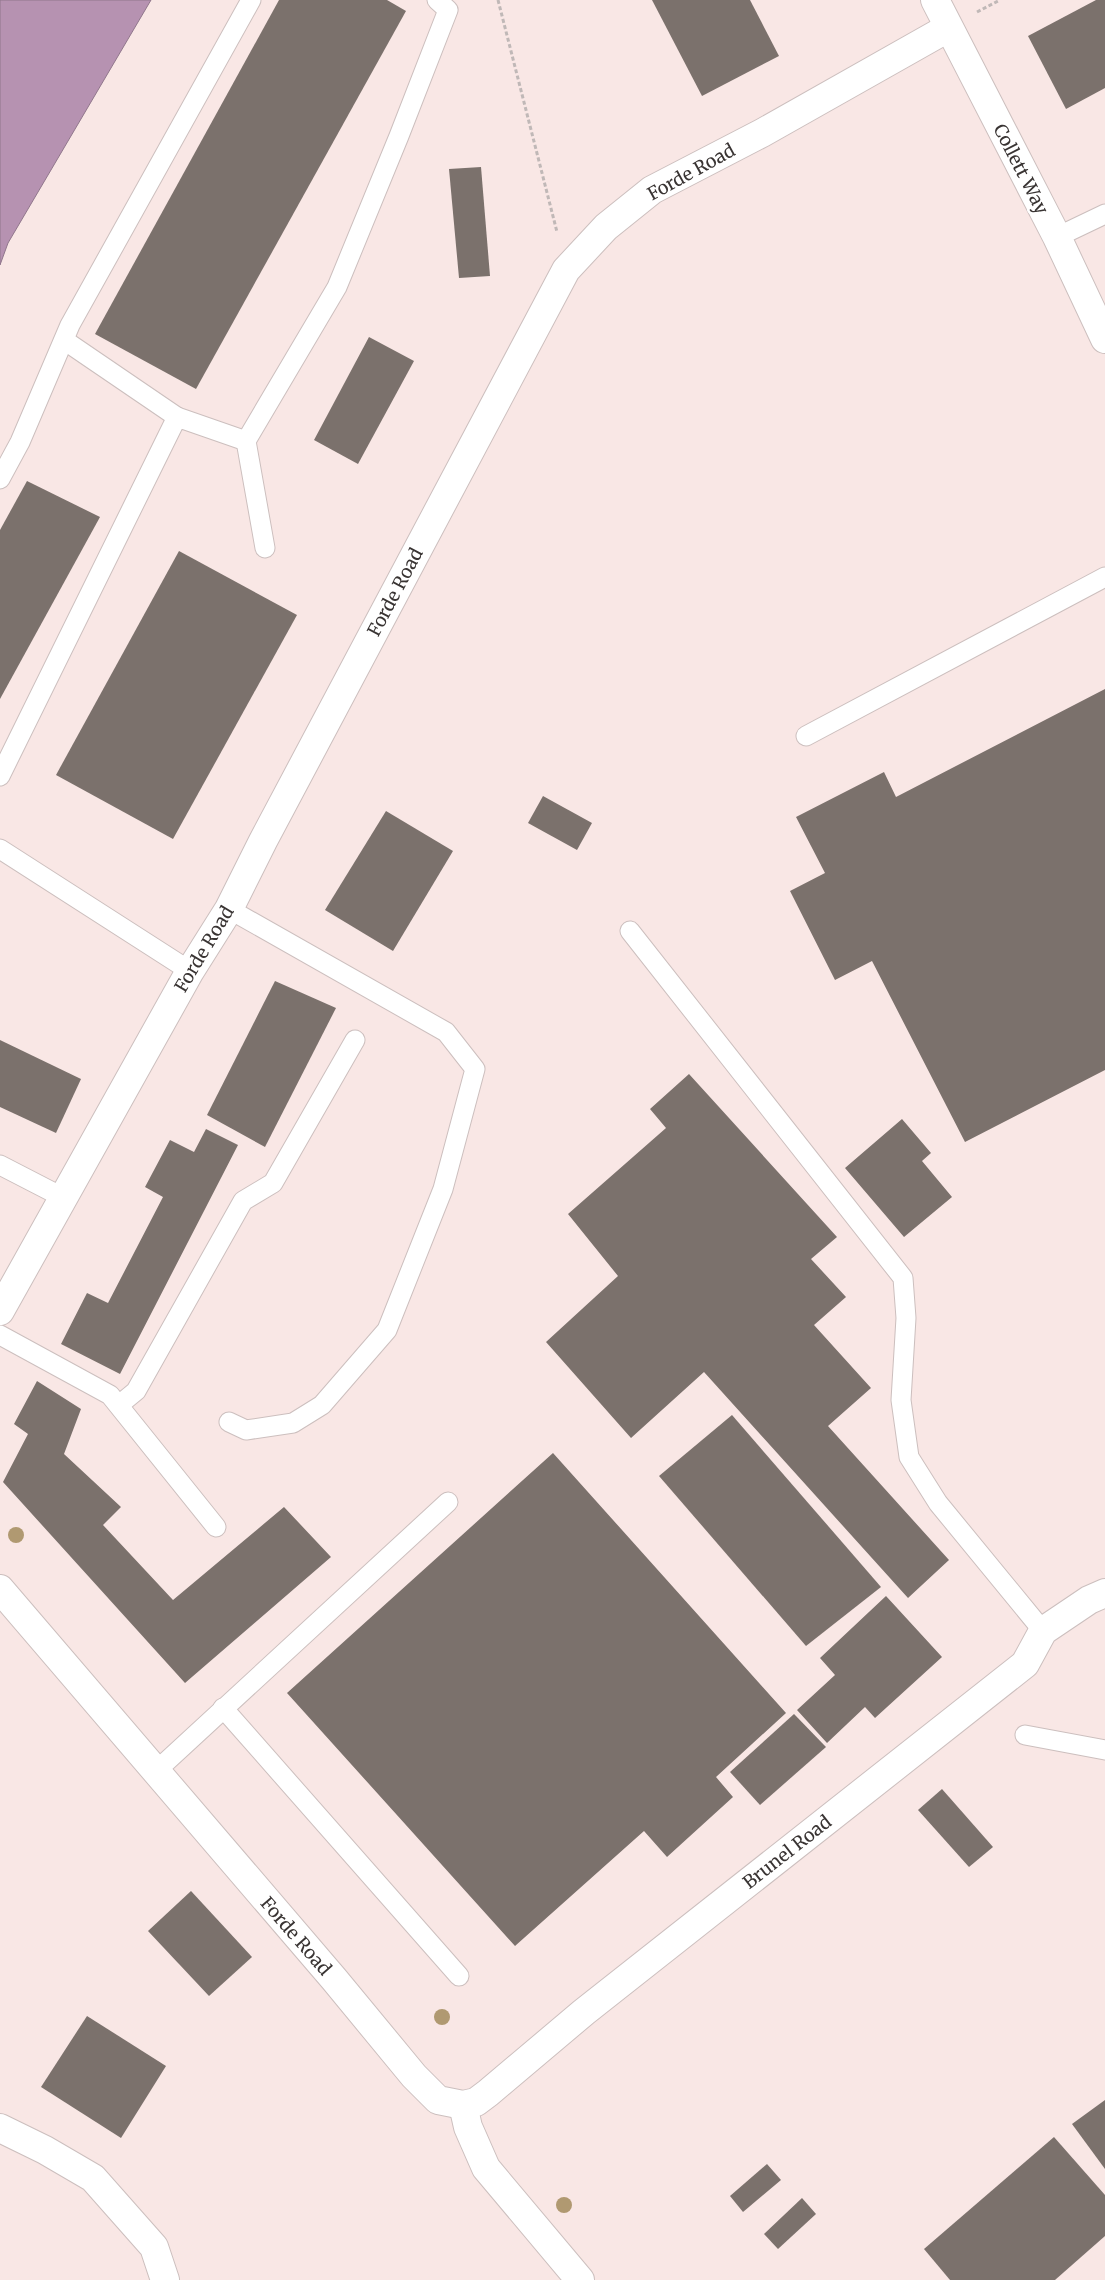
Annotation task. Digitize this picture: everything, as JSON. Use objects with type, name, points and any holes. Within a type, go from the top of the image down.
[{"type":"street","name":"Collett Way","points":[[935,0],[1057,237],[1105,339]]},
{"type":"street","name":"Forde Road","points":[[0,1310],[190,971],[229,909],[267,832],[566,270],[606,227],[652,190],[762,133],[948,28]]},
{"type":"street","name":"Forde Road","points":[[0,1590],[334,1979],[414,2076],[438,2100],[462,2105]]},
{"type":"street","name":"Brunel Road","points":[[462,2105],[476,2102],[488,2093],[584,2012],[1024,1664],[1043,1631],[1089,1600],[1105,1593]]},
{"type":"street","points":[[462,2105],[468,2127],[486,2168],[580,2280]]},
{"type":"street","points":[[0,2128],[45,2150],[93,2178],[154,2247],[165,2280]]},
{"type":"lane","points":[[0,479],[20,442],[64,340],[80,308],[251,0]]},
{"type":"lane","points":[[265,548],[246,441],[337,287],[400,136],[448,10],[437,0]]},
{"type":"lane","points":[[1057,237],[1105,214]]},
{"type":"lane","points":[[64,340],[177,416],[246,441]]},
{"type":"lane","points":[[0,776],[177,416]]},
{"type":"lane","points":[[806,736],[1105,577]]},
{"type":"lane","points":[[0,849],[190,971]]},
{"type":"lane","points":[[229,909],[446,1032],[475,1069],[443,1189],[387,1330],[322,1405],[292,1423],[246,1430],[229,1422]]},
{"type":"lane","points":[[630,931],[904,1278],[906,1318],[901,1400],[909,1457],[938,1503],[1043,1631]]},
{"type":"lane","points":[[119,1405],[136,1391],[243,1201],[273,1183],[355,1040]]},
{"type":"lane","points":[[0,1165],[64,1198]]},
{"type":"lane","points":[[0,1335],[110,1395],[216,1528]]},
{"type":"lane","points":[[155,1772],[448,1502]]},
{"type":"lane","points":[[223,1708],[459,1976]]},
{"type":"lane","points":[[1025,1735],[1105,1750]]},
{"type":"path","points":[[498,0],[566,270]]},
{"type":"shaded area","points":[[0,0],[151,0],[8,243],[0,265]]},
{"type":"shaded area","points":[[151,0],[1105,0],[1105,2280],[0,2280],[0,265],[8,243]]},
{"type":"building","points":[[279,0],[387,0],[406,11],[196,389],[95,334]]},
{"type":"building","points":[[652,0],[750,0],[779,56],[702,96]]},
{"type":"building","points":[[1096,0],[1105,0],[1105,88],[1066,109],[1028,36]]},
{"type":"building","points":[[481,167],[490,276],[459,278],[449,169]]},
{"type":"building","points":[[369,337],[414,361],[358,464],[314,440]]},
{"type":"building","points":[[27,481],[100,517],[0,699],[0,530]]},
{"type":"building","points":[[179,551],[297,615],[173,839],[56,775]]},
{"type":"building","points":[[1105,689],[1105,1070],[965,1142],[872,961],[835,980],[790,891],[825,873],[796,817],[884,772],[896,797]]},
{"type":"building","points":[[543,796],[592,823],[577,850],[528,823]]},
{"type":"building","points":[[386,811],[453,851],[393,951],[325,910]]},
{"type":"building","points":[[275,981],[336,1008],[265,1147],[207,1115]]},
{"type":"building","points":[[0,1040],[81,1079],[56,1133],[0,1107]]},
{"type":"building","points":[[689,1074],[837,1237],[811,1259],[846,1297],[814,1325],[871,1388],[828,1426],[949,1560],[908,1598],[704,1372],[631,1438],[546,1342],[618,1276],[568,1214],[666,1128],[650,1109]]},
{"type":"building","points":[[902,1119],[931,1153],[922,1161],[952,1197],[904,1237],[845,1168]]},
{"type":"building","points":[[206,1129],[238,1145],[120,1374],[61,1344],[87,1293],[108,1303],[163,1197],[145,1187],[170,1140],[194,1152]]},
{"type":"building","points":[[37,1381],[81,1409],[64,1454],[121,1507],[103,1525],[173,1600],[284,1507],[331,1557],[185,1683],[3,1482],[28,1434],[14,1424]]},
{"type":"building","points":[[732,1415],[881,1587],[806,1646],[659,1476]]},
{"type":"building","points":[[553,1453],[786,1713],[716,1777],[733,1797],[667,1857],[644,1831],[515,1946],[287,1693]]},
{"type":"building","points":[[886,1596],[942,1657],[875,1718],[865,1707],[827,1743],[797,1710],[835,1675],[820,1658]]},
{"type":"building","points":[[794,1714],[826,1747],[760,1805],[730,1772]]},
{"type":"building","points":[[942,1789],[993,1847],[969,1867],[918,1810]]},
{"type":"building","points":[[191,1891],[252,1957],[209,1996],[148,1931]]},
{"type":"building","points":[[87,2016],[166,2066],[121,2138],[41,2087]]},
{"type":"building","points":[[1105,2100],[1105,2169],[1072,2124]]},
{"type":"building","points":[[1054,2137],[1105,2195],[1105,2236],[1055,2280],[950,2280],[924,2249]]},
{"type":"building","points":[[767,2164],[781,2180],[743,2212],[730,2196]]},
{"type":"building","points":[[802,2198],[816,2214],[778,2249],[764,2234]]}]
